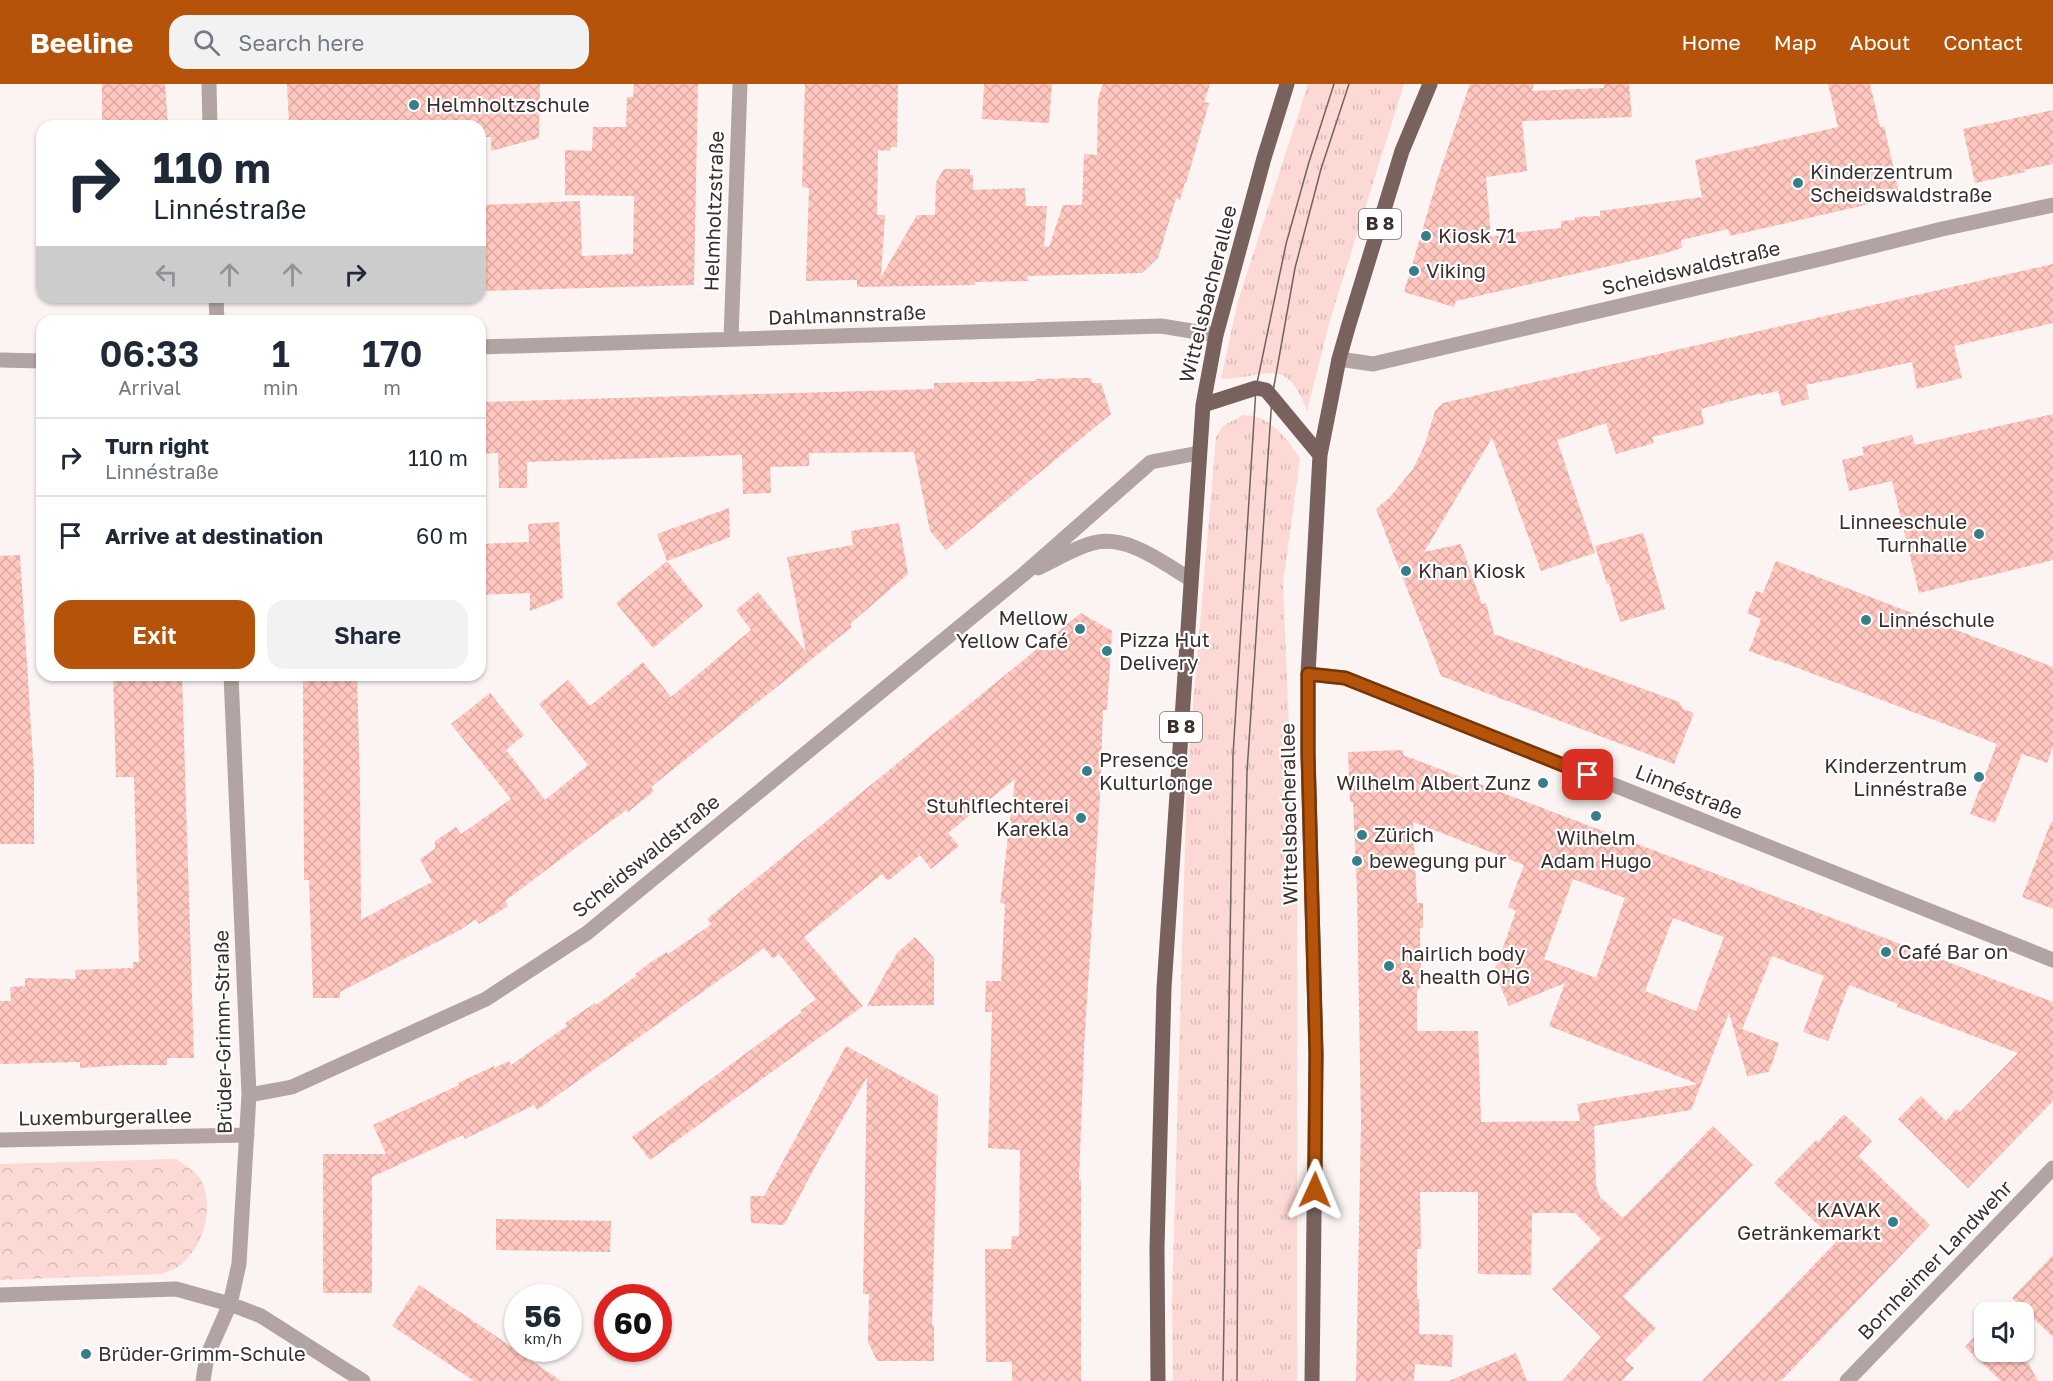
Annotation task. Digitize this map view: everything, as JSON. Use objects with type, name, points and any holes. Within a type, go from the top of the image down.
[{"type":"main road","name":"Wittelsbacherallee","points":[[1158,1381],[1157,1248],[1164,988],[1203,405],[1216,335],[1264,158],[1287,84]]},
{"type":"main road","name":"Wittelsbacherallee","points":[[1312,1381],[1316,1054],[1308,674],[1320,455],[1339,359],[1402,151],[1430,84]]},
{"type":"main road","points":[[1203,405],[1256,388],[1266,390],[1320,455]]},
{"type":"street","points":[[209,84],[210,120]]},
{"type":"street","name":"Helmholtzstraße","points":[[731,339],[740,84]]},
{"type":"street","name":"Scheidswaldstraße","points":[[1339,359],[1373,364],[1942,229],[2053,205]]},
{"type":"street","name":"Dahlmannstraße","points":[[486,347],[1161,326],[1216,335]]},
{"type":"street","points":[[0,360],[36,361]]},
{"type":"street","name":"Scheidswaldstraße","points":[[249,1095],[292,1087],[486,999],[587,933],[1024,574],[1151,462],[1199,453]]},
{"type":"street","name":"Scheidswaldstraße","points":[[1024,574],[1094,543],[1119,543],[1144,552],[1190,579]]},
{"type":"street","name":"Linnéstraße","points":[[1308,674],[1345,678],[2053,960]]},
{"type":"street","name":"Brüder-Grimm-Straße","points":[[203,1381],[207,1356],[230,1304],[239,1264],[249,1095],[231,681]]},
{"type":"street","name":"Luxemburgerallee","points":[[0,1140],[247,1135]]},
{"type":"street","name":"Bornheimer Landwehr","points":[[1847,1381],[2053,1168]]},
{"type":"street","points":[[0,1295],[176,1289],[230,1304],[261,1316],[363,1381]]},
{"type":"green space","points":[[1308,84],[1404,84],[1330,320],[1307,411],[1299,393],[1282,375],[1273,373],[1221,379],[1238,301]]},
{"type":"green space","points":[[1243,415],[1261,419],[1277,429],[1300,459],[1283,583],[1290,754],[1297,836],[1297,1381],[1173,1381],[1172,1301],[1187,775],[1216,437],[1223,426]]},
{"type":"green space","points":[[176,1159],[201,1180],[207,1205],[201,1237],[190,1256],[179,1266],[162,1274],[0,1280],[0,1164]]},
{"type":"building","points":[[102,84],[165,84],[168,120],[102,120]]},
{"type":"building","name":"Helmholtzschule","points":[[287,84],[540,84],[539,138],[491,151],[491,137],[486,137],[486,120],[289,120]]},
{"type":"building","points":[[634,84],[698,84],[694,285],[486,291],[486,205],[580,201],[582,256],[633,254],[634,196],[565,195],[565,150],[592,151],[593,127],[626,127],[627,97],[633,97]]},
{"type":"building","points":[[805,84],[898,84],[897,147],[891,147],[890,151],[878,150],[877,215],[885,215],[881,277],[917,215],[935,215],[936,182],[944,169],[970,169],[970,175],[973,175],[973,190],[1025,188],[1026,206],[1047,206],[1044,246],[1049,247],[1063,205],[1082,205],[1084,154],[1097,155],[1098,98],[1103,84],[1210,84],[1204,102],[1209,103],[1180,200],[1176,198],[1158,258],[1142,273],[1027,276],[1028,281],[975,282],[975,285],[857,287],[857,280],[806,281],[809,188],[802,187]]},
{"type":"building","points":[[984,84],[1052,84],[1049,123],[982,119]]},
{"type":"building","points":[[1470,84],[1534,84],[1532,91],[1604,88],[1604,84],[1629,84],[1632,117],[1522,121],[1527,171],[1486,177],[1491,237],[1561,228],[1561,221],[1575,220],[1575,217],[1600,216],[1600,211],[1702,197],[1695,160],[1838,127],[1828,84],[1870,84],[1880,127],[1884,126],[1900,197],[1730,236],[1728,229],[1681,240],[1682,248],[1666,253],[1456,301],[1454,307],[1404,292],[1438,177]]},
{"type":"building","points":[[2053,110],[2053,164],[1975,183],[1963,129]]},
{"type":"building","points":[[2053,264],[2053,323],[1954,346],[1962,378],[1917,389],[1912,362],[1806,385],[1809,399],[1782,406],[1778,391],[1761,395],[1761,393],[1701,409],[1704,424],[1652,437],[1654,443],[1616,454],[1606,423],[1557,440],[1595,553],[1541,571],[1492,438],[1424,552],[1461,544],[1482,604],[1486,603],[1494,634],[1679,702],[1683,709],[1694,713],[1674,764],[1441,676],[1376,509],[1390,497],[1413,469],[1425,444],[1435,411],[1443,403]]},
{"type":"building","points":[[1091,378],[1092,383],[1101,383],[1111,414],[946,550],[930,531],[914,452],[809,453],[809,466],[770,467],[771,493],[743,494],[742,455],[527,462],[527,488],[499,488],[498,453],[486,454],[486,402],[934,389],[934,383],[1036,381],[1036,379]]},
{"type":"building","points":[[2053,414],[2053,560],[1919,593],[1892,481],[1849,491],[1842,460],[1864,455],[1862,447],[1912,435],[1915,445]]},
{"type":"building","points":[[729,508],[730,537],[667,561],[657,534]]},
{"type":"building","points":[[559,522],[563,598],[530,611],[530,593],[486,595],[486,544],[529,542],[528,524]]},
{"type":"building","points":[[899,523],[908,574],[850,624],[852,627],[651,787],[654,791],[628,812],[626,810],[505,901],[508,906],[479,924],[476,919],[460,930],[340,992],[340,998],[313,998],[309,880],[304,880],[303,681],[357,681],[361,920],[432,882],[420,859],[435,849],[435,841],[456,827],[461,834],[511,799],[451,724],[490,693],[524,735],[506,750],[545,800],[588,765],[539,704],[568,680],[590,706],[643,662],[671,697],[751,630],[736,610],[758,592],[806,652],[787,557],[853,545],[851,531]]},
{"type":"building","points":[[1643,533],[1665,609],[1620,622],[1595,546]]},
{"type":"building","points":[[20,555],[34,774],[34,844],[0,844],[0,556]]},
{"type":"building","points":[[667,561],[703,606],[653,648],[616,603]]},
{"type":"building","points":[[1776,561],[2053,667],[2053,747],[2047,763],[2022,754],[1995,823],[1970,814],[1997,744],[1749,651],[1761,619],[1747,613],[1756,591],[1763,593]]},
{"type":"building","points":[[1081,613],[1112,631],[1107,710],[1103,710],[1084,1048],[1079,1180],[1081,1180],[1081,1381],[1012,1381],[1012,1362],[986,1362],[985,1249],[1011,1249],[1012,1236],[1019,1236],[1020,1150],[988,1148],[992,1012],[985,1012],[986,981],[1001,981],[1005,904],[1000,903],[1015,779],[948,833],[959,846],[931,869],[920,855],[888,881],[882,874],[804,937],[863,1006],[650,1160],[632,1137],[802,1012],[800,1011],[816,999],[779,954],[773,959],[764,948],[537,1110],[534,1105],[465,1139],[463,1135],[372,1177],[372,1293],[323,1293],[323,1154],[386,1154],[373,1125],[494,1066],[494,1068],[509,1061],[511,1065],[567,1026],[565,1023],[595,1003],[596,1005],[636,976],[635,974],[651,962],[667,952],[668,954],[712,924],[707,919]]},
{"type":"building","points":[[113,681],[182,681],[194,1058],[167,1058],[167,1065],[80,1068],[80,1062],[0,1064],[0,1001],[11,1001],[10,987],[25,986],[25,978],[76,979],[75,970],[133,968],[133,962],[139,962],[134,777],[116,777]]},
{"type":"building","points":[[1403,750],[1403,755],[2053,1002],[2053,1101],[1968,1188],[1898,1119],[1921,1096],[1946,1121],[1956,1109],[1960,1112],[2018,1053],[1897,1007],[1898,1004],[1849,985],[1828,1041],[1803,1032],[1824,976],[1772,956],[1742,1029],[1779,1043],[1769,1072],[1747,1076],[1729,1013],[1691,1110],[1594,1126],[1596,1186],[1600,1197],[1623,1218],[1713,1126],[1753,1165],[1623,1297],[1656,1328],[1625,1360],[1634,1368],[1622,1381],[1562,1381],[1601,1337],[1552,1289],[1601,1239],[1575,1213],[1532,1213],[1531,1275],[1478,1274],[1478,1192],[1420,1192],[1421,1249],[1417,1249],[1419,1334],[1453,1335],[1452,1367],[1415,1364],[1414,1381],[1356,1381],[1361,1123],[1357,892],[1348,752]],"holes":[[[1413,822],[1524,865],[1508,907],[1516,911],[1494,972],[1509,1006],[1565,983],[1549,1026],[1698,1084],[1577,1104],[1580,1121],[1481,1122],[1478,1031],[1417,1031],[1417,991],[1421,986],[1420,928],[1423,928],[1423,903],[1417,903]],[[1573,879],[1625,898],[1596,978],[1544,959]],[[1673,918],[1724,937],[1696,1011],[1645,991]]]},
{"type":"building","points":[[2051,822],[2053,822],[2053,909],[2022,897]]},
{"type":"building","points":[[915,937],[934,958],[934,1005],[867,1006],[897,953]]},
{"type":"building","points":[[846,1046],[938,1096],[932,1325],[934,1325],[934,1361],[877,1361],[868,1342],[869,1294],[863,1294],[867,1077],[784,1225],[751,1223],[750,1196],[764,1196]]},
{"type":"building","points":[[1844,1114],[1872,1141],[1858,1156],[1930,1225],[1781,1381],[1702,1381],[1836,1242],[1774,1183]]},
{"type":"building","points":[[496,1219],[611,1221],[610,1252],[496,1250]]},
{"type":"building","points":[[2053,1255],[2053,1337],[2034,1319],[2034,1302],[2016,1302],[2012,1298]]},
{"type":"building","points":[[419,1285],[504,1342],[504,1362],[533,1362],[561,1381],[474,1381],[392,1326]]},
{"type":"building","points":[[1974,1337],[1974,1356],[1965,1347]]},
{"type":"building","points":[[1516,1353],[1527,1381],[1449,1381]]},
{"type":"building","points":[[1981,1362],[2028,1362],[2038,1381],[2001,1381]]},
{"type":"tram line","points":[[1223,1381],[1233,755],[1256,388],[1286,244],[1334,84]]},
{"type":"tram line","points":[[1237,1381],[1238,1200],[1247,772],[1272,397],[1295,268],[1321,169],[1349,84]]},
{"type":"place","name":"Helmholtzschule","points":[[414,105]]},
{"type":"place","name":"Kinderzentrum Scheidswaldstraße","points":[[1798,183]]},
{"type":"place","name":"Kiosk 71","points":[[1426,236]]},
{"type":"place","name":"Viking","points":[[1414,271]]},
{"type":"place","name":"Linneeschule Turnhalle","points":[[1979,534]]},
{"type":"place","name":"Khan Kiosk","points":[[1406,571]]},
{"type":"place","name":"Linnéschule","points":[[1866,620]]},
{"type":"place","name":"Mellow Yellow Café","points":[[1080,629]]},
{"type":"place","name":"Pizza Hut Delivery","points":[[1107,651]]},
{"type":"place","name":"Presence Kulturlonge","points":[[1087,771]]},
{"type":"place","name":"Kinderzentrum Linnéstraße","points":[[1979,777]]},
{"type":"place","name":"Wilhelm Albert Zunz","points":[[1543,783]]},
{"type":"place","name":"Wilhelm Adam Hugo","points":[[1596,816]]},
{"type":"place","name":"Stuhlflechterei Karekla","points":[[1081,818]]},
{"type":"place","name":"Zürich","points":[[1362,835]]},
{"type":"place","name":"bewegung pur","points":[[1357,861]]},
{"type":"place","name":"Café Bar on","points":[[1886,952]]},
{"type":"place","name":"hairlich body & health OHG","points":[[1389,966]]},
{"type":"place","name":"KAVAK Getränkemarkt","points":[[1893,1222]]},
{"type":"place","name":"Brüder-Grimm-Schule","points":[[86,1354]]},
{"type":"route","points":[[1315,1190],[1316,1054],[1308,674],[1345,678],[1588,775]]}]
